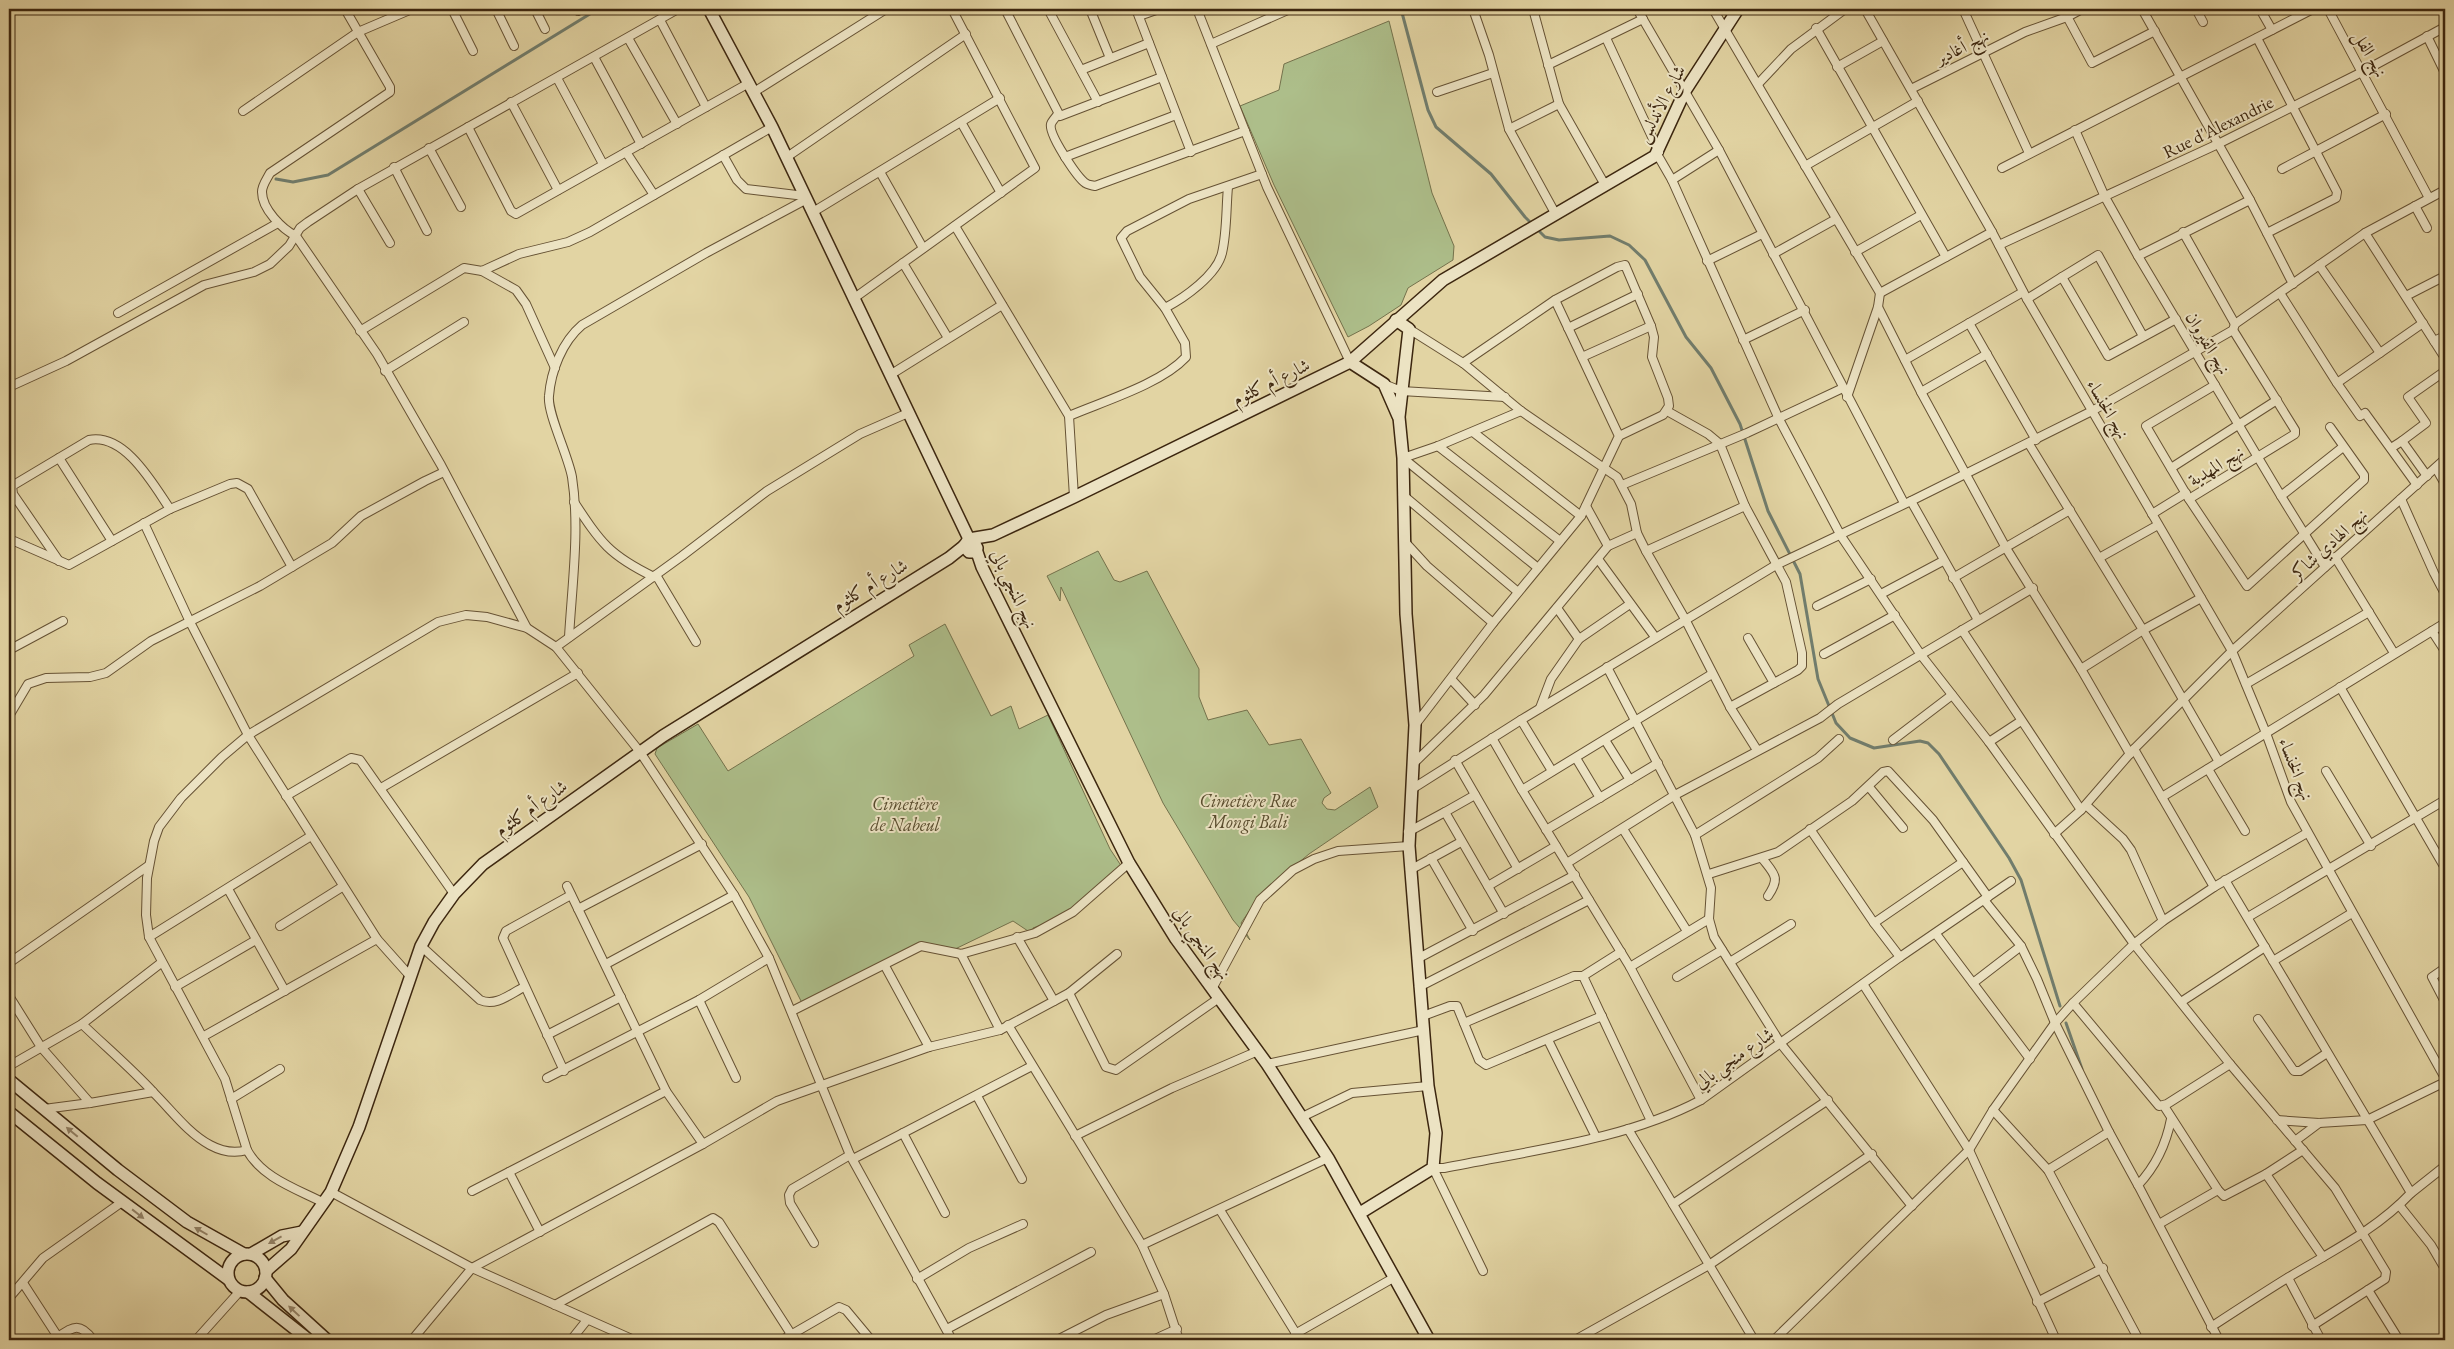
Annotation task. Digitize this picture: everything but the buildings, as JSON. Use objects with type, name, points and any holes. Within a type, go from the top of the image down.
[{"type":"street","points":[[345,9],[390,86],[390,92],[270,173],[262,194],[278,223],[286,231],[296,236],[385,371],[444,472],[527,628]]},
{"type":"street","points":[[243,111],[358,32],[412,9]]},
{"type":"street","points":[[452,9],[473,51]]},
{"type":"street","points":[[496,9],[514,46]]},
{"type":"street","points":[[535,9],[545,29]]},
{"type":"street","points":[[9,387],[66,361],[204,285],[254,272],[270,264],[289,246],[308,222],[358,189],[394,167],[678,9]]},
{"type":"street","name":"نهج المنجي بالي","points":[[709,9],[772,126],[971,547],[1129,863],[1176,939],[1258,1050],[1328,1158],[1429,1340]]},
{"type":"street","points":[[468,127],[513,213],[519,213],[706,107],[752,88],[886,9]]},
{"type":"street","points":[[853,299],[1036,166],[952,9]]},
{"type":"street","points":[[1005,9],[1058,114],[1064,116],[1162,77]]},
{"type":"street","points":[[1048,9],[1098,102]]},
{"type":"street","points":[[1090,9],[1110,58]]},
{"type":"street","points":[[1159,9],[1137,12],[1190,152]]},
{"type":"street","points":[[1197,9],[1262,174],[1350,362],[1384,384],[1401,391],[1504,397]]},
{"type":"street","points":[[1211,44],[1290,9]]},
{"type":"street","points":[[1473,9],[1509,129],[1555,213]]},
{"type":"street","points":[[1533,9],[1559,104],[1605,185]]},
{"type":"street","points":[[1713,9],[1880,293],[1878,307],[1848,397]]},
{"type":"street","name":"شارع الأندلس","points":[[1540,222],[1658,153],[1685,91],[1738,9]]},
{"type":"street","points":[[1758,84],[1792,49],[1816,28],[1845,9]]},
{"type":"street","name":"نهج الخنساء","points":[[1865,9],[1992,232],[2025,295],[2232,650],[2266,733],[2291,802],[2445,1078]]},
{"type":"street","points":[[1963,9],[2029,153]]},
{"type":"street","points":[[2063,9],[2092,63],[2155,31]]},
{"type":"street","name":"نهج أغادير","points":[[1911,89],[2025,32],[2067,17],[2082,9]]},
{"type":"street","points":[[2142,9],[2250,200],[2293,284]]},
{"type":"street","points":[[2196,9],[2204,22]]},
{"type":"street","points":[[2260,9],[2272,30]]},
{"type":"street","points":[[2002,168],[2313,9]]},
{"type":"street","name":"نهج الفل","points":[[2328,9],[2386,114],[2429,198]]},
{"type":"street","points":[[1548,65],[1606,38],[1641,12],[1719,150],[1762,234],[1805,310],[1843,388],[1978,620]]},
{"type":"street","points":[[660,20],[706,107]]},
{"type":"street","name":"Rue d'Alexandrie","points":[[1999,245],[2218,144],[2362,72],[2445,27]]},
{"type":"street","points":[[1816,28],[1946,257]]},
{"type":"street","points":[[786,158],[966,34]]},
{"type":"street","points":[[2427,36],[2445,73]]},
{"type":"street","points":[[628,38],[677,124]]},
{"type":"street","points":[[1606,38],[1779,418],[1841,536],[1921,655],[1989,742],[2134,944],[2230,1064],[2335,1188],[2387,1275],[2385,1279],[2312,1326]]},
{"type":"street","points":[[2257,38],[2336,189],[2337,195],[2267,233]]},
{"type":"street","points":[[1837,67],[1883,41]]},
{"type":"street","points":[[1081,70],[1149,43]]},
{"type":"street","points":[[594,57],[641,144]]},
{"type":"street","points":[[1437,92],[1493,73]]},
{"type":"street","points":[[557,78],[604,164]]},
{"type":"street","points":[[813,212],[1000,98]]},
{"type":"street","points":[[1805,166],[1918,101]]},
{"type":"street","points":[[511,102],[558,190]]},
{"type":"street","points":[[1509,129],[1559,104]]},
{"type":"street","points":[[1058,114],[1051,124],[1051,130],[1065,157],[1082,180],[1086,184],[1095,186],[1245,131]]},
{"type":"street","points":[[2282,169],[2386,114]]},
{"type":"street","points":[[1065,157],[1176,115]]},
{"type":"street","points":[[961,122],[1001,193]]},
{"type":"street","points":[[482,271],[519,254],[568,242],[654,195],[772,126]]},
{"type":"street","name":"نهج القيروان","points":[[2075,130],[2105,197],[2138,256],[2325,567]]},
{"type":"street","points":[[430,148],[461,207]]},
{"type":"street","points":[[1672,180],[1719,150]]},
{"type":"street","points":[[626,152],[654,195]]},
{"type":"street","points":[[723,155],[738,180],[746,189],[806,198]]},
{"type":"street","points":[[394,167],[427,231]]},
{"type":"street","points":[[880,172],[923,248]]},
{"type":"street","points":[[1069,416],[1158,378],[1175,368],[1186,357],[1185,343],[1165,308],[1140,277],[1121,238],[1127,231],[1174,206],[1262,174]]},
{"type":"street","points":[[1165,308],[1188,296],[1218,264],[1222,253],[1228,187]]},
{"type":"street","points":[[358,189],[390,242]]},
{"type":"street","points":[[1412,790],[1455,760],[1779,563],[1841,536],[2033,442],[2196,352],[2365,233],[2445,190]]},
{"type":"street","points":[[569,637],[574,541],[572,477],[548,398],[554,368],[572,333],[582,325],[706,253],[806,198]]},
{"type":"street","points":[[2138,256],[2250,200]]},
{"type":"street","points":[[2415,206],[2426,228]]},
{"type":"street","points":[[1856,252],[1921,215]]},
{"type":"street","points":[[1773,254],[1836,219]]},
{"type":"street","name":"شارع أم كلثوم","points":[[265,1274],[291,1249],[331,1192],[359,1127],[421,946],[434,922],[454,894],[483,864],[662,736],[838,624],[949,558],[1350,362],[1443,280],[1540,222]]},
{"type":"street","points":[[118,313],[278,223]]},
{"type":"street","points":[[955,226],[1069,416],[1074,498]]},
{"type":"street","points":[[1880,293],[1992,232]]},
{"type":"street","points":[[2171,468],[2277,400],[2234,327],[2183,232]]},
{"type":"street","points":[[2365,233],[2445,358]]},
{"type":"street","points":[[1707,260],[1762,234]]},
{"type":"street","points":[[1905,360],[1968,323],[2062,277],[2098,255],[2143,336]]},
{"type":"street","points":[[903,263],[948,338]]},
{"type":"street","points":[[1415,725],[1493,623],[1581,516],[1620,436],[1663,415],[1667,411],[1668,398],[1652,356],[1654,337],[1651,326],[1628,268],[1622,265],[1555,300],[1463,363]]},
{"type":"street","points":[[2319,265],[2380,353]]},
{"type":"street","points":[[360,331],[464,268],[482,271],[516,290],[526,304],[554,368]]},
{"type":"street","points":[[2406,296],[2445,276]]},
{"type":"street","points":[[2062,277],[2108,356],[2176,319]]},
{"type":"street","points":[[2280,293],[2360,416],[2366,413],[2417,485]]},
{"type":"street","points":[[1568,328],[1638,294]]},
{"type":"street","points":[[1555,300],[1620,436]]},
{"type":"street","points":[[890,375],[1002,305]]},
{"type":"street","points":[[1878,307],[1921,392],[2006,548],[2033,588],[2081,669],[2162,797],[2214,887]]},
{"type":"street","points":[[1743,340],[1805,310]]},
{"type":"street","points":[[1396,320],[1463,363],[1521,411],[1604,468],[1622,485],[1631,504],[1637,533],[1646,551],[1685,619],[1730,707],[1757,750]]},
{"type":"street","points":[[385,371],[464,322]]},
{"type":"street","points":[[1968,323],[1987,354],[2070,510],[2143,630],[2219,762]]},
{"type":"street","points":[[2337,383],[2423,323]]},
{"type":"street","points":[[1582,357],[1651,326]]},
{"type":"street","points":[[1409,329],[1399,417],[1403,458],[1402,495],[1406,614],[1415,725],[1408,832],[1419,987],[1428,1086],[1436,1133],[1434,1168],[1484,1271]]},
{"type":"street","points":[[2434,341],[2445,336]]},
{"type":"street","points":[[1921,392],[1987,354]]},
{"type":"street","points":[[2391,448],[2426,423],[2408,397],[2445,372]]},
{"type":"street","points":[[1384,384],[1399,417]]},
{"type":"street","points":[[2215,385],[2146,425],[2187,496],[2246,586],[2364,480],[2364,476],[2330,428]]},
{"type":"street","points":[[1622,485],[1747,433],[1843,388]]},
{"type":"street","name":"نهج المهدية","points":[[2152,514],[2258,458],[2295,434],[2295,430],[2277,400]]},
{"type":"street","points":[[1403,458],[1438,446],[1521,411]]},
{"type":"street","points":[[1667,411],[1708,434],[1720,444],[1745,506],[1779,563],[1790,598],[1802,661],[1798,670],[1730,707]]},
{"type":"street","points":[[556,646],[655,576],[767,491],[860,434],[908,413]]},
{"type":"street","points":[[1473,432],[1581,516]]},
{"type":"street","points":[[59,562],[14,494],[12,486],[89,440],[94,439],[113,445],[136,460],[170,508]]},
{"type":"street","points":[[2402,441],[2426,476]]},
{"type":"street","points":[[1438,446],[1560,541]]},
{"type":"street","points":[[2281,496],[2343,447]]},
{"type":"street","points":[[59,458],[112,541]]},
{"type":"street","points":[[1403,458],[1538,568]]},
{"type":"street","name":"نهج الهادي شاكر","points":[[2054,834],[2084,807],[2132,751],[2232,650],[2445,459]]},
{"type":"street","points":[[2436,468],[2445,484]]},
{"type":"street","points":[[9,716],[28,684],[36,680],[100,676],[151,641],[260,586],[332,543],[361,516],[444,472]]},
{"type":"street","points":[[9,542],[14,541],[69,565],[170,508],[230,484],[243,486],[248,489],[292,567]]},
{"type":"street","points":[[1402,495],[1518,592]]},
{"type":"street","points":[[2401,499],[2445,594]]},
{"type":"street","points":[[574,502],[592,530],[616,557],[655,576],[696,642]]},
{"type":"street","points":[[1586,506],[1608,546]]},
{"type":"street","points":[[1646,551],[1745,506]]},
{"type":"street","points":[[1953,578],[2070,510]]},
{"type":"street","points":[[144,523],[190,622],[248,735],[342,887],[377,939],[410,976]]},
{"type":"street","points":[[2099,558],[2158,525]]},
{"type":"street","points":[[1414,763],[1475,705],[1608,546],[1637,533]]},
{"type":"street","points":[[1403,540],[1427,566],[1493,623]]},
{"type":"street","points":[[2335,557],[2394,653]]},
{"type":"street","points":[[1598,559],[1655,637]]},
{"type":"street","points":[[1881,594],[1943,561]]},
{"type":"street","points":[[1817,606],[1871,578]]},
{"type":"street","points":[[1567,863],[1675,795],[1823,716],[1834,707],[2033,588]]},
{"type":"street","points":[[2081,669],[2143,630],[2202,598]]},
{"type":"street","points":[[1540,709],[1551,679],[1579,639],[1630,604]]},
{"type":"street","points":[[1556,608],[1579,639]]},
{"type":"street","points":[[2246,684],[2369,612]]},
{"type":"street","points":[[324,1203],[270,1175],[252,1160],[247,1150],[225,1079],[204,1036],[161,963],[149,937],[146,907],[148,866],[154,841],[166,816],[214,764],[248,735],[438,622],[466,615],[487,617],[527,628],[556,646],[640,752],[702,844],[734,895],[769,958],[792,1011],[820,1085],[852,1157],[952,1340]]},
{"type":"street","points":[[1824,654],[1895,615]]},
{"type":"street","points":[[9,650],[63,621]]},
{"type":"street","points":[[2162,797],[2445,623]]},
{"type":"street","points":[[1962,630],[2021,721],[2084,807],[2123,840],[2130,850],[2163,921]]},
{"type":"street","points":[[2432,631],[2445,651]]},
{"type":"street","points":[[1748,638],[1774,683]]},
{"type":"street","points":[[1607,667],[1695,835],[1709,874],[1711,888],[1709,919],[1711,929],[1722,950],[1781,1044],[1872,1154],[1912,1206]]},
{"type":"street","points":[[381,788],[578,673]]},
{"type":"street","points":[[1522,790],[1712,674]]},
{"type":"street","points":[[1451,679],[1475,705]]},
{"type":"street","points":[[2340,687],[2445,868]]},
{"type":"street","points":[[1893,740],[1952,695]]},
{"type":"street","points":[[1521,720],[1552,771]]},
{"type":"street","points":[[1989,742],[2021,721]]},
{"type":"street","points":[[1492,738],[1630,967],[1701,1100]]},
{"type":"street","points":[[1695,835],[1818,758],[1839,739]]},
{"type":"street","points":[[1605,740],[1630,780]]},
{"type":"street","points":[[286,796],[355,757],[360,760],[381,788],[454,894]]},
{"type":"street","points":[[1576,758],[1600,798]]},
{"type":"street","points":[[1455,760],[1518,869]]},
{"type":"street","points":[[1546,830],[1658,762]]},
{"type":"street","points":[[2208,769],[2245,831]]},
{"type":"street","points":[[1709,874],[1778,852],[1869,788],[1883,772],[1888,771],[1933,820],[2020,946],[2037,979],[2055,1023],[2109,1132],[2219,1340]]},
{"type":"street","points":[[2326,771],[2370,846]]},
{"type":"street","points":[[1869,788],[1903,828]]},
{"type":"street","points":[[1408,832],[1475,795]]},
{"type":"street","points":[[2248,916],[2370,846],[2445,800]]},
{"type":"street","points":[[1445,812],[1504,914]]},
{"type":"street","points":[[1623,829],[1687,931]]},
{"type":"street","points":[[1810,829],[1874,923],[1900,957]]},
{"type":"street","points":[[1774,1340],[1968,1150],[1993,1110],[2055,1023],[2134,944],[2163,921],[2214,887],[2307,833]]},
{"type":"street","points":[[149,937],[311,836]]},
{"type":"street","points":[[1410,870],[1461,842]]},
{"type":"street","points":[[578,909],[702,844]]},
{"type":"street","points":[[1069,993],[1106,1067],[1116,1070],[1216,993],[1260,900],[1293,870],[1314,859],[1338,851],[1409,846]]},
{"type":"street","points":[[1488,886],[1556,846]]},
{"type":"street","points":[[1432,858],[1473,931]]},
{"type":"street","points":[[1762,858],[1776,878],[1776,885],[1768,896]]},
{"type":"street","points":[[1874,923],[1963,862]]},
{"type":"street","points":[[792,1011],[885,966],[921,946],[961,954],[1035,933],[1073,912],[1129,863]]},
{"type":"street","points":[[9,963],[148,866]]},
{"type":"street","points":[[1417,958],[1473,931],[1575,875]]},
{"type":"street","points":[[2225,880],[2411,1193]]},
{"type":"street","name":"شارع منجي بالي","points":[[1434,1168],[1596,1137],[1628,1129],[1675,1113],[1701,1100],[1900,957],[2011,881]]},
{"type":"street","points":[[567,886],[666,1091],[703,1144]]},
{"type":"street","points":[[280,926],[342,887]]},
{"type":"street","points":[[228,889],[285,991]]},
{"type":"street","points":[[564,1071],[524,986],[503,935],[506,931],[571,895]]},
{"type":"street","points":[[606,964],[734,895]]},
{"type":"street","points":[[1419,987],[1589,900]]},
{"type":"street","points":[[2273,961],[2352,913]]},
{"type":"street","points":[[1630,967],[1709,919]]},
{"type":"street","points":[[1730,962],[1790,924]]},
{"type":"street","points":[[1936,934],[2030,1059]]},
{"type":"street","points":[[1017,937],[1054,1001]]},
{"type":"street","points":[[204,1036],[377,939]]},
{"type":"street","points":[[175,987],[256,940]]},
{"type":"street","points":[[421,946],[480,1000],[487,1003],[495,1003],[524,986]]},
{"type":"street","points":[[1973,983],[2020,946]]},
{"type":"street","points":[[2181,1002],[2265,947]]},
{"type":"street","points":[[1677,977],[1722,950]]},
{"type":"street","points":[[1464,1023],[1574,976],[1583,976],[1621,952]]},
{"type":"street","points":[[961,954],[1000,1030]]},
{"type":"street","points":[[412,1340],[472,1268],[703,1144],[777,1101],[929,1047],[1000,1030],[1069,993],[1117,954]]},
{"type":"street","points":[[548,1078],[699,1000],[769,958]]},
{"type":"street","points":[[9,1066],[82,1024],[161,963]]},
{"type":"street","points":[[885,966],[929,1047]]},
{"type":"street","points":[[2445,968],[2432,977],[2445,1002]]},
{"type":"street","points":[[1583,976],[1651,1121]]},
{"type":"street","points":[[1863,984],[1968,1150],[2056,1340]]},
{"type":"street","points":[[9,996],[41,1047],[90,1104]]},
{"type":"street","points":[[547,1035],[622,998]]},
{"type":"street","points":[[699,1000],[736,1078]]},
{"type":"street","points":[[2073,1003],[2156,1104],[2164,1106],[2230,1064]]},
{"type":"street","points":[[1423,1016],[1454,1005],[1459,1008],[1479,1060],[1486,1065],[1602,1016]]},
{"type":"street","points":[[2258,1019],[2294,1071],[2300,1071],[2327,1053]]},
{"type":"street","points":[[82,1024],[153,1092],[180,1121],[211,1146],[229,1153],[247,1150]]},
{"type":"street","points":[[1008,1025],[1142,1245],[1164,1294],[1177,1329],[1179,1340]]},
{"type":"street","points":[[1267,1064],[1424,1030]]},
{"type":"street","points":[[1548,1040],[1596,1137]]},
{"type":"street","points":[[1075,1136],[1172,1088],[1258,1050]]},
{"type":"street","points":[[814,1243],[790,1203],[789,1195],[792,1189],[1032,1066]]},
{"type":"street","points":[[231,1099],[280,1069]]},
{"type":"street","points":[[9,1080],[118,1170],[187,1222],[263,1263],[265,1274],[283,1300],[327,1340]]},
{"type":"street","points":[[2277,1120],[2319,1123],[2367,1120],[2445,1082]]},
{"type":"street","points":[[1302,1117],[1352,1093],[1428,1086]]},
{"type":"street","points":[[472,1191],[666,1091]]},
{"type":"street","points":[[44,1109],[90,1104],[153,1092]]},
{"type":"street","points":[[976,1096],[1022,1179]]},
{"type":"street","points":[[1672,1204],[1828,1100]]},
{"type":"street","points":[[2164,1106],[2218,1190],[2224,1196],[2266,1174],[2303,1150]]},
{"type":"street","points":[[1993,1110],[2048,1170],[2103,1268],[2139,1340]]},
{"type":"street","points":[[9,1113],[122,1202],[228,1279],[234,1288],[244,1292],[309,1340]]},
{"type":"street","points":[[2138,1185],[2158,1160],[2167,1140],[2171,1119]]},
{"type":"street","points":[[2295,1141],[2319,1123]]},
{"type":"street","points":[[1628,1129],[1754,1340]]},
{"type":"street","points":[[2048,1170],[2109,1132]]},
{"type":"street","points":[[903,1133],[945,1213]]},
{"type":"street","points":[[1575,1340],[1709,1265],[1872,1154]]},
{"type":"street","points":[[1142,1245],[1328,1158]]},
{"type":"street","points":[[2212,1327],[2288,1278],[2362,1235],[2445,1166]]},
{"type":"street","points":[[1360,1213],[1434,1168]]},
{"type":"street","points":[[509,1172],[540,1232]]},
{"type":"street","points":[[2266,1174],[2323,1257]]},
{"type":"street","points":[[2159,1224],[2218,1190]]},
{"type":"street","points":[[331,1192],[472,1268],[634,1340]]},
{"type":"street","points":[[9,1298],[43,1258],[122,1202]]},
{"type":"street","points":[[2399,1205],[2442,1255],[2445,1269]]},
{"type":"street","points":[[1220,1210],[1297,1337],[1395,1277]]},
{"type":"street","points":[[555,1305],[713,1218],[719,1222],[791,1334]]},
{"type":"street","points":[[917,1279],[970,1248],[1022,1224]]},
{"type":"street","points":[[228,1279],[227,1273],[232,1260],[282,1236],[302,1232]]},
{"type":"street","points":[[947,1329],[1090,1252]]},
{"type":"street","points":[[2037,1302],[2103,1268]]},
{"type":"street","points":[[196,1340],[244,1292],[260,1288],[265,1274]]},
{"type":"street","points":[[2288,1278],[2321,1340]]},
{"type":"street","points":[[23,1283],[55,1339],[77,1327],[87,1331],[93,1340]]},
{"type":"street","points":[[2368,1290],[2399,1340]]},
{"type":"street","points":[[1057,1340],[1106,1315],[1164,1294]]},
{"type":"street","points":[[782,1340],[839,1308],[846,1310],[871,1340]]},
{"type":"street","points":[[571,1340],[587,1320]]},
{"type":"street","points":[[1153,1340],[1177,1329]]},
{"type":"green space","points":[[1389,21],[1432,193],[1454,246],[1453,260],[1408,288],[1401,305],[1348,337],[1274,185],[1240,106],[1279,90],[1284,64]]},
{"type":"green space","name":"Cimetière Rue Mongi Bali","points":[[1098,551],[1114,580],[1120,582],[1147,571],[1199,669],[1199,697],[1208,720],[1247,710],[1269,745],[1301,739],[1331,793],[1324,798],[1322,803],[1327,809],[1335,810],[1370,787],[1378,807],[1309,854],[1261,894],[1241,923],[1250,940],[1233,920],[1163,803],[1061,587],[1060,601],[1047,576]]},
{"type":"green space","name":"Cimetière de Nabeul","points":[[945,624],[991,716],[1011,706],[1019,729],[1048,715],[1110,849],[1122,867],[1065,916],[1033,928],[1031,933],[1013,921],[951,951],[924,943],[803,1005],[749,897],[655,754],[657,748],[698,724],[728,771],[914,656],[909,645]]},
{"type":"waterway","points":[[276,179],[293,182],[328,175],[598,9]]},
{"type":"waterway","points":[[1401,9],[1428,110],[1436,127],[1491,174],[1525,217],[1545,237],[1559,240],[1610,236],[1629,245],[1645,260],[1686,337],[1711,368],[1740,424],[1768,511],[1800,574],[1818,679],[1836,723],[1850,738],[1874,748],[1920,741],[1928,743],[1939,754],[2009,858],[2021,880],[2060,1006]]},
{"type":"waterway","points":[[2066,1023],[2082,1069]]}]
